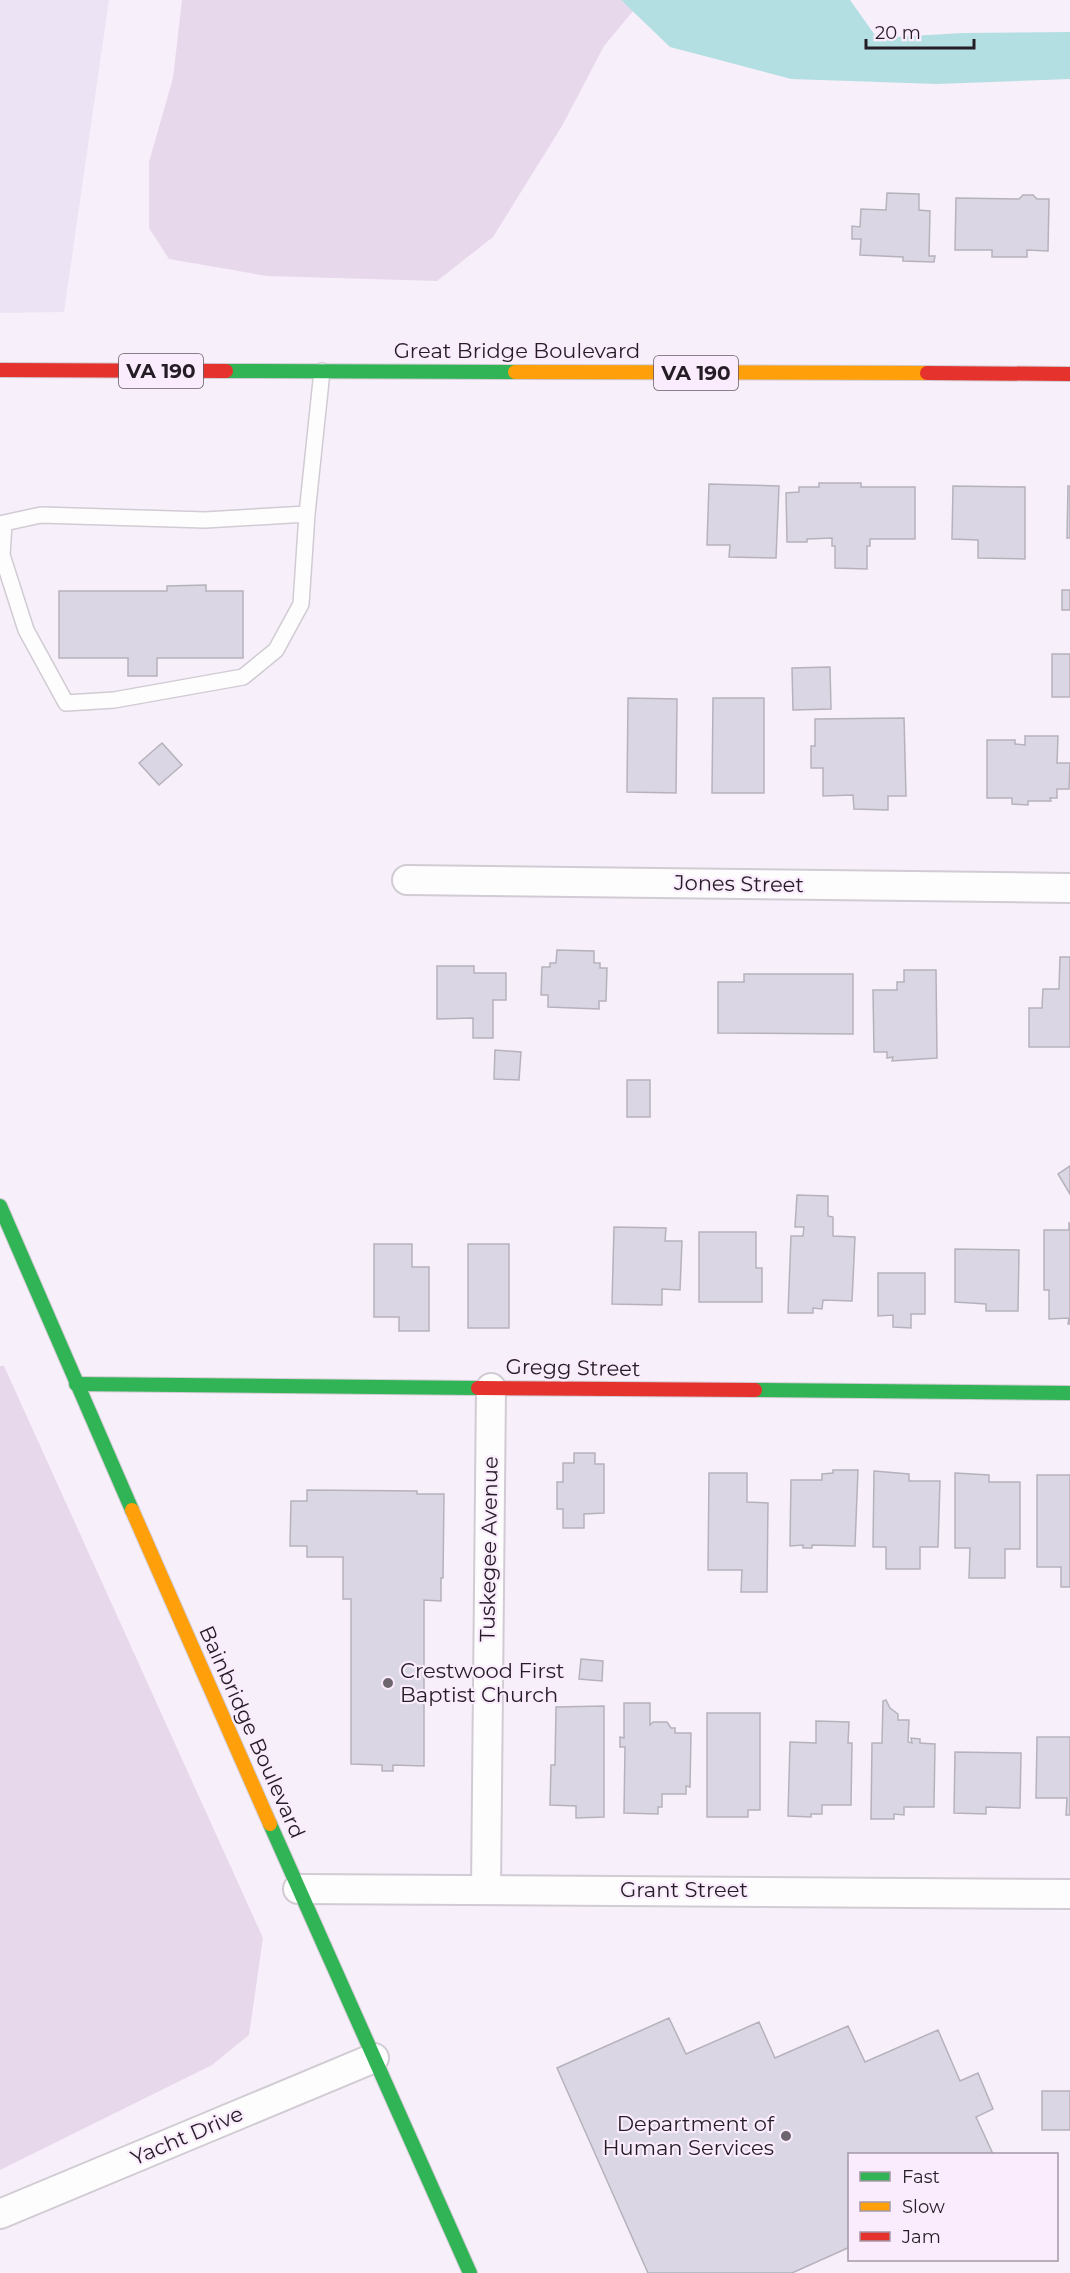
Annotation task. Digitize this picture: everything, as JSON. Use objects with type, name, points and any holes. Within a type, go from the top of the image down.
[{"type":"main road","name":"Great Bridge Boulevard","points":[[0,370],[1070,374]]},
{"type":"main road","name":"Bainbridge Boulevard","points":[[0,1206],[298,1889],[470,2273]]},
{"type":"main road","name":"Gregg Street","points":[[76,1384],[1070,1393]]},
{"type":"street","name":"Jones Street","points":[[407,880],[1070,888]]},
{"type":"street","name":"Tuskegee Avenue","points":[[486,1889],[491,1388]]},
{"type":"street","name":"Grant Street","points":[[298,1889],[1070,1894]]},
{"type":"street","name":"Yacht Drive","points":[[0,2214],[374,2058]]},
{"type":"lane","points":[[307,514],[206,520],[41,515],[4,523],[2,555],[26,630],[66,703],[114,700],[243,677],[276,650],[301,604],[307,514],[322,371]]},
{"type":"shaded area","points":[[0,0],[109,0],[64,312],[0,313]]},
{"type":"shaded area","points":[[182,0],[621,0],[633,11],[604,46],[562,126],[493,237],[437,281],[267,276],[169,259],[149,228],[149,162],[173,78]]},
{"type":"shaded area","points":[[0,1366],[4,1366],[263,1938],[249,2035],[212,2065],[0,2170]]},
{"type":"water","points":[[621,0],[850,0],[877,38],[963,33],[1070,32],[1070,79],[937,84],[791,79],[670,47]]},
{"type":"building","points":[[887,193],[919,194],[919,210],[930,211],[929,256],[935,256],[934,262],[903,261],[903,257],[860,255],[861,239],[852,239],[852,226],[860,227],[861,209],[886,210]]},
{"type":"building","points":[[1023,195],[1033,195],[1037,199],[1049,199],[1048,251],[1027,250],[1027,257],[992,257],[992,250],[955,250],[956,198],[1019,199]]},
{"type":"building","points":[[819,483],[861,483],[861,487],[915,487],[915,539],[870,539],[870,546],[867,546],[867,569],[835,568],[835,546],[832,546],[832,538],[787,542],[786,493],[799,492],[799,487],[819,487]]},
{"type":"building","points":[[709,484],[779,486],[776,558],[729,557],[730,545],[707,545]]},
{"type":"building","points":[[953,486],[1025,487],[1025,559],[978,558],[978,540],[952,539]]},
{"type":"building","points":[[1068,486],[1070,486],[1070,538],[1067,538]]},
{"type":"building","points":[[206,585],[206,591],[243,591],[243,658],[157,658],[157,676],[128,676],[128,658],[59,658],[59,591],[167,591],[167,586]]},
{"type":"building","points":[[1062,590],[1070,590],[1070,610],[1062,610]]},
{"type":"building","points":[[1052,654],[1070,654],[1070,697],[1052,697]]},
{"type":"building","points":[[830,667],[831,709],[793,710],[792,668]]},
{"type":"building","points":[[628,698],[677,699],[676,793],[627,792]]},
{"type":"building","points":[[713,698],[764,698],[764,793],[712,793]]},
{"type":"building","points":[[904,718],[906,796],[888,796],[888,810],[854,809],[853,795],[823,796],[823,768],[811,768],[811,746],[815,746],[815,719]]},
{"type":"building","points":[[1025,736],[1058,736],[1057,763],[1070,763],[1069,789],[1057,789],[1057,798],[1050,798],[1051,801],[1028,801],[1028,805],[1012,804],[1012,798],[987,798],[987,740],[1015,740],[1015,744],[1025,745]]},
{"type":"building","points":[[162,743],[182,765],[159,785],[139,763]]},
{"type":"building","points":[[557,950],[594,951],[594,963],[600,963],[600,968],[607,968],[606,1001],[599,1001],[599,1009],[548,1007],[548,995],[541,995],[542,967],[550,967],[550,963],[556,963]]},
{"type":"building","points":[[1060,957],[1070,957],[1070,1047],[1029,1047],[1029,1008],[1042,1008],[1043,989],[1059,989]]},
{"type":"building","points":[[437,966],[474,966],[474,973],[506,973],[506,1000],[493,1000],[493,1038],[473,1038],[473,1018],[437,1019]]},
{"type":"building","points":[[904,970],[936,970],[937,1058],[892,1061],[893,1057],[887,1058],[887,1052],[874,1052],[873,990],[897,990],[897,982],[904,982]]},
{"type":"building","points":[[744,974],[853,974],[853,1034],[718,1033],[718,982],[744,982]]},
{"type":"building","points":[[495,1050],[521,1052],[519,1080],[494,1079]]},
{"type":"building","points":[[627,1080],[650,1080],[650,1117],[627,1117]]},
{"type":"building","points":[[1070,1166],[1070,1194],[1058,1174]]},
{"type":"building","points":[[797,1195],[828,1196],[828,1216],[833,1217],[833,1236],[855,1237],[852,1301],[823,1300],[822,1309],[813,1308],[813,1313],[788,1313],[791,1236],[803,1236],[804,1227],[795,1227]]},
{"type":"building","points":[[1069,1223],[1070,1324],[1068,1324],[1069,1318],[1049,1319],[1049,1290],[1044,1290],[1044,1230],[1069,1230]]},
{"type":"building","points":[[614,1227],[666,1228],[665,1241],[682,1241],[680,1290],[662,1289],[662,1305],[612,1304]]},
{"type":"building","points":[[699,1232],[756,1232],[756,1268],[762,1268],[762,1302],[699,1302]]},
{"type":"building","points":[[374,1244],[412,1244],[412,1267],[429,1267],[429,1331],[399,1331],[399,1317],[374,1317]]},
{"type":"building","points":[[468,1244],[509,1244],[509,1328],[468,1328]]},
{"type":"building","points":[[955,1249],[1019,1250],[1018,1311],[986,1311],[986,1304],[955,1302]]},
{"type":"building","points":[[878,1273],[925,1273],[925,1314],[911,1314],[911,1328],[893,1327],[893,1315],[878,1316]]},
{"type":"building","points":[[574,1453],[595,1453],[595,1464],[604,1464],[604,1513],[584,1514],[584,1528],[563,1528],[563,1509],[557,1509],[557,1482],[563,1482],[563,1463],[574,1463]]},
{"type":"building","points":[[833,1470],[858,1470],[855,1546],[812,1545],[812,1548],[803,1548],[803,1545],[790,1546],[791,1480],[822,1480],[822,1474],[833,1473]]},
{"type":"building","points":[[874,1471],[909,1474],[909,1481],[940,1481],[938,1547],[920,1547],[920,1569],[886,1569],[886,1547],[873,1547]]},
{"type":"building","points":[[709,1473],[747,1473],[747,1502],[768,1503],[767,1592],[741,1592],[742,1570],[708,1570]]},
{"type":"building","points":[[955,1473],[989,1475],[989,1482],[1020,1482],[1020,1549],[1005,1549],[1005,1578],[969,1578],[970,1548],[955,1548]]},
{"type":"building","points":[[1037,1475],[1070,1475],[1070,1587],[1061,1587],[1061,1567],[1037,1567]]},
{"type":"building","name":"Crestwood First Baptist Church","points":[[307,1490],[417,1491],[417,1494],[444,1494],[441,1601],[424,1600],[424,1766],[393,1765],[393,1771],[382,1771],[382,1765],[351,1764],[351,1599],[343,1599],[343,1557],[307,1557],[307,1546],[290,1546],[291,1501],[307,1501]]},
{"type":"building","points":[[581,1659],[603,1661],[602,1681],[579,1679]]},
{"type":"building","points":[[886,1700],[890,1708],[898,1714],[898,1720],[909,1720],[908,1742],[912,1743],[911,1738],[920,1739],[920,1743],[935,1744],[934,1807],[904,1807],[904,1815],[894,1814],[894,1819],[871,1819],[872,1743],[882,1743],[883,1701]]},
{"type":"building","points":[[624,1703],[650,1703],[650,1725],[653,1722],[667,1722],[671,1728],[675,1728],[675,1733],[691,1733],[690,1787],[686,1786],[686,1794],[662,1794],[662,1807],[658,1807],[658,1814],[624,1813],[625,1747],[620,1747],[620,1737],[624,1738]]},
{"type":"building","points":[[604,1706],[604,1817],[576,1818],[576,1806],[550,1805],[551,1765],[555,1765],[556,1707]]},
{"type":"building","points":[[707,1713],[760,1713],[760,1810],[748,1810],[748,1817],[707,1817]]},
{"type":"building","points":[[816,1721],[849,1722],[848,1743],[852,1743],[851,1805],[822,1805],[822,1814],[811,1814],[811,1817],[788,1816],[790,1742],[816,1743]]},
{"type":"building","points":[[1037,1737],[1070,1737],[1070,1815],[1066,1815],[1067,1798],[1036,1798]]},
{"type":"building","points":[[955,1752],[1021,1753],[1020,1808],[986,1807],[986,1814],[954,1813]]},
{"type":"building","name":"Department of Human Services","points":[[669,2018],[686,2054],[759,2022],[775,2058],[848,2026],[865,2062],[938,2030],[960,2081],[978,2073],[993,2109],[976,2117],[993,2153],[848,2153],[848,2248],[792,2273],[648,2273],[557,2068]]},
{"type":"building","points":[[1042,2091],[1070,2091],[1070,2130],[1042,2130]]},
{"type":"traffic: fast","points":[[226,371],[515,372]]},
{"type":"traffic: fast","points":[[0,1206],[132,1510]]},
{"type":"traffic: fast","points":[[76,1384],[478,1388]]},
{"type":"traffic: fast","points":[[755,1390],[1070,1393]]},
{"type":"traffic: fast","points":[[270,1824],[470,2273]]},
{"type":"traffic: slow","points":[[515,372],[927,373]]},
{"type":"traffic: slow","points":[[132,1510],[270,1824]]},
{"type":"traffic: jam","points":[[0,370],[226,371]]},
{"type":"traffic: jam","points":[[927,373],[1070,374]]},
{"type":"traffic: jam","points":[[478,1388],[755,1390]]},
{"type":"place","name":"Crestwood First Baptist Church","points":[[388,1683]]},
{"type":"place","name":"Department of Human Services","points":[[786,2136]]}]
